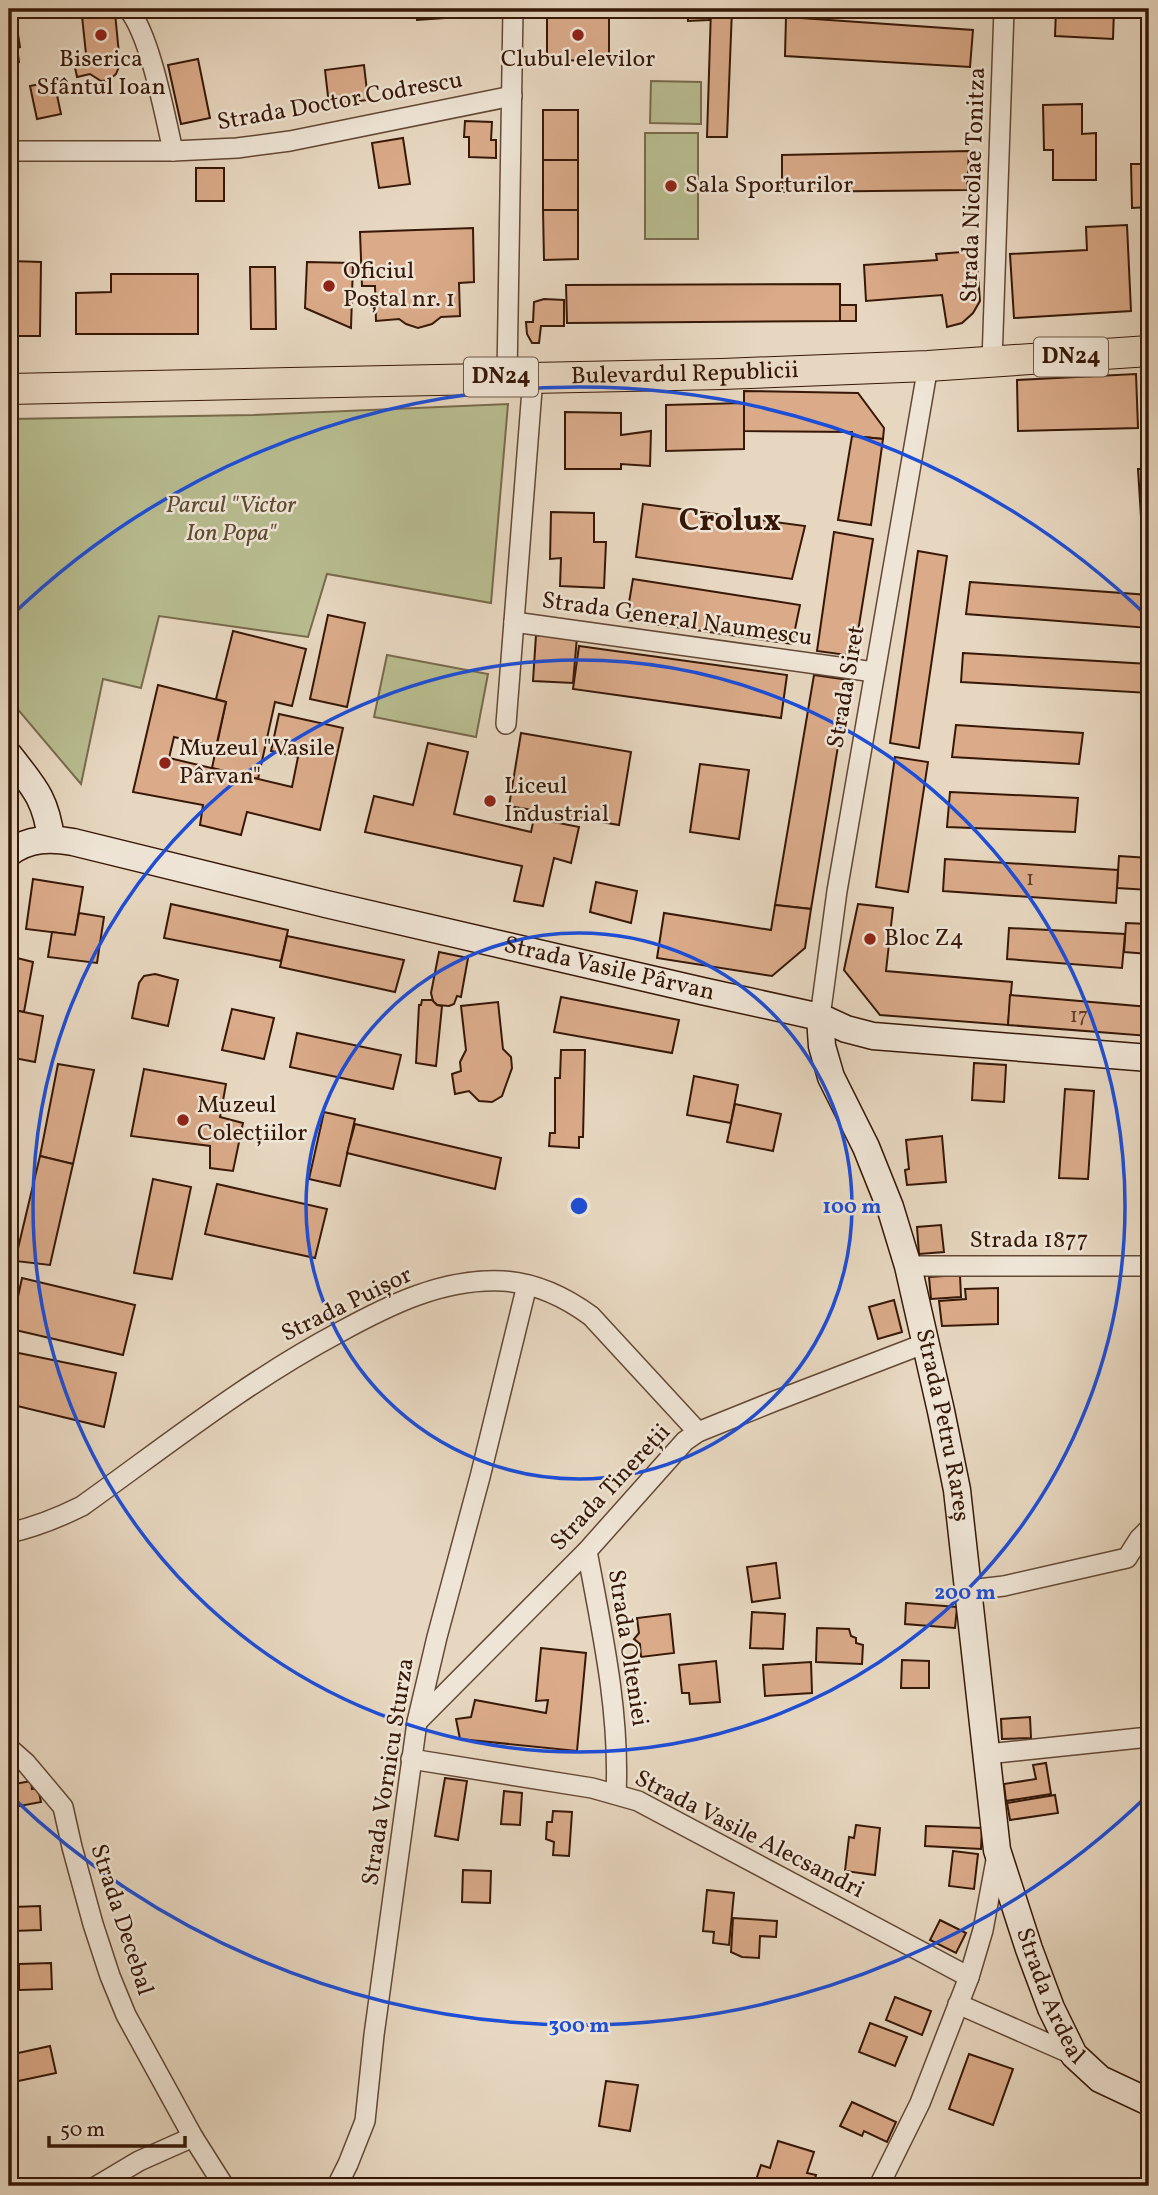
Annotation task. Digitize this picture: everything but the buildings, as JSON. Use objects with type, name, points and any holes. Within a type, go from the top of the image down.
[{"type":"main road","name":"Bulevardul Republicii","points":[[9,389],[722,374],[928,366],[1149,351]]},
{"type":"street","points":[[128,9],[141,31],[150,59],[173,151]]},
{"type":"street","name":"Strada General Naumescu","points":[[506,724],[514,622],[520,377],[512,96],[513,9]]},
{"type":"street","name":"Strada Nicolae Tonitza","points":[[992,362],[1004,9]]},
{"type":"street","name":"Strada Doctor Codrescu","points":[[9,151],[173,151],[237,148],[290,141],[512,96]]},
{"type":"street","name":"Strada Siret","points":[[820,1017],[837,891],[928,366]]},
{"type":"street","name":"Strada General Naumescu","points":[[514,622],[874,672]]},
{"type":"street","points":[[9,755],[38,793],[62,840],[30,842],[9,853]]},
{"type":"street","name":"Strada Vasile Pârvan","points":[[62,840],[326,904],[820,1017],[846,1029],[873,1036],[1149,1058]]},
{"type":"street","name":"Strada Petru Rareș","points":[[820,1017],[821,1046],[831,1076],[866,1147],[890,1207],[908,1266],[926,1343],[957,1490],[998,1850]]},
{"type":"street","name":"Strada 1877","points":[[908,1266],[1149,1266]]},
{"type":"street","name":"Strada Puișor","points":[[9,1532],[29,1528],[82,1506],[208,1413],[270,1372],[376,1312],[441,1288],[475,1282],[504,1281],[527,1285],[573,1303],[591,1317],[698,1433]]},
{"type":"street","name":"Strada Vornicu Sturza","points":[[337,2186],[365,2122],[374,2035],[417,1722],[527,1285]]},
{"type":"street","name":"Strada Tinereții","points":[[417,1722],[587,1550],[685,1441],[698,1433],[926,1343]]},
{"type":"street","points":[[969,1590],[1004,1586],[1127,1558],[1149,1529]]},
{"type":"street","name":"Strada Olteniei","points":[[587,1550],[614,1710],[618,1757],[617,1794]]},
{"type":"street","points":[[987,1754],[1149,1737]]},
{"type":"street","name":"Strada Decebal","points":[[9,1748],[26,1763],[63,1807],[93,1924],[126,2015],[223,2186]]},
{"type":"street","name":"Strada Vasile Alecsandri","points":[[411,1759],[556,1782],[638,1801],[969,1977]]},
{"type":"street","points":[[879,2186],[920,2103],[969,1977],[983,1930],[998,1850]]},
{"type":"street","name":"Strada Ardeal","points":[[998,1850],[1029,1949],[1051,2008],[1074,2055],[1100,2079],[1149,2102]]},
{"type":"street","points":[[958,2004],[1074,2055]]},
{"type":"street","points":[[97,2186],[139,2161],[193,2137]]},
{"type":"green space","points":[[651,81],[701,82],[701,124],[650,123]]},
{"type":"green space","name":"Sala Sporturilor","points":[[645,133],[698,133],[698,239],[645,239]]},
{"type":"green space","name":"Parcul \"Victor Ion Popa\"","points":[[508,404],[491,603],[327,574],[308,637],[159,616],[141,688],[103,679],[81,784],[9,699],[9,419],[253,415]]},
{"type":"green space","points":[[387,655],[488,674],[476,737],[374,717]]},
{"type":"place","name":"Biserica Sfântul Ioan","points":[[101,35]]},
{"type":"place","name":"Clubul elevilor","points":[[578,35]]},
{"type":"place","name":"Sala Sporturilor","points":[[671,186]]},
{"type":"place","name":"Oficiul Poștal nr. 1","points":[[329,286]]},
{"type":"place","name":"Muzeul \"Vasile Pârvan\"","points":[[165,763]]},
{"type":"place","name":"Liceul Industrial","points":[[490,801]]},
{"type":"place","name":"Bloc Z4","points":[[870,939]]},
{"type":"place","name":"Muzeul Colecțiilor","points":[[183,1120]]},
{"type":"district","name":"Crolux","points":[[730,522]]}]
